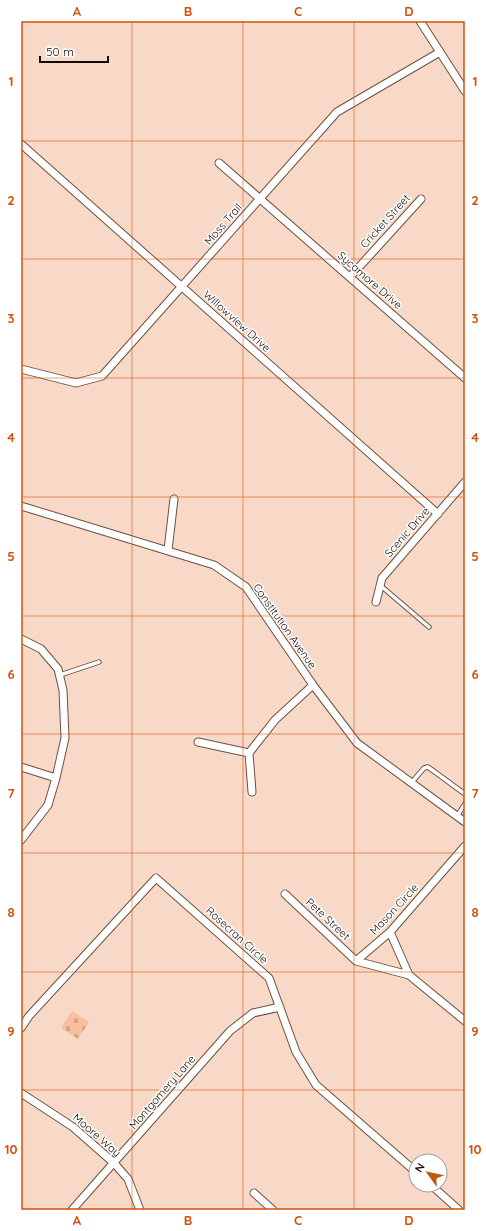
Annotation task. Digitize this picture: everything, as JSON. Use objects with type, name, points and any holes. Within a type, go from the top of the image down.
[{"type":"street","points":[[420,21],[465,91]]},
{"type":"street","name":"Moss Trail","points":[[21,369],[76,383],[102,376],[183,287],[337,112],[440,52]]},
{"type":"street","name":"Willowview Drive","points":[[21,144],[438,514]]},
{"type":"street","name":"Sycamore Drive","points":[[219,163],[465,378]]},
{"type":"street","name":"Cricket Street","points":[[350,277],[421,199]]},
{"type":"street","name":"Scenic Drive","points":[[376,602],[382,578],[465,482]]},
{"type":"street","points":[[168,550],[174,499]]},
{"type":"street","name":"Constitution Avenue","points":[[21,506],[214,565],[246,587],[313,685],[357,743],[465,822]]},
{"type":"street","points":[[21,639],[41,649],[58,669],[63,690],[65,738],[48,805],[21,840]]},
{"type":"street","points":[[252,792],[249,753],[275,720],[313,685]]},
{"type":"street","points":[[198,742],[249,753]]},
{"type":"street","points":[[21,767],[56,778]]},
{"type":"street","name":"Mason Circle","points":[[356,961],[390,932],[465,846]]},
{"type":"street","name":"Rosecran Circle","points":[[21,1028],[29,1016],[156,878],[269,978],[296,1052],[316,1085],[408,1165]]},
{"type":"street","name":"Pete Street","points":[[285,894],[356,961]]},
{"type":"street","points":[[390,932],[409,975]]},
{"type":"street","points":[[356,961],[409,975],[465,1021]]},
{"type":"street","name":"Montgomery Lane","points":[[72,1210],[230,1030],[252,1013],[280,1007]]},
{"type":"street","name":"Moore Way","points":[[21,1093],[73,1127],[114,1163],[128,1179],[140,1210]]},
{"type":"street","points":[[254,1193],[273,1210]]},
{"type":"street","points":[[440,1193],[459,1210]]},
{"type":"lane","points":[[380,585],[429,627]]},
{"type":"lane","points":[[60,675],[99,662]]},
{"type":"lane","points":[[411,783],[424,768],[428,768],[465,794]]},
{"type":"lane","points":[[457,816],[465,804]]},
{"type":"green space","points":[[72,1011],[89,1022],[78,1039],[61,1028]]}]
